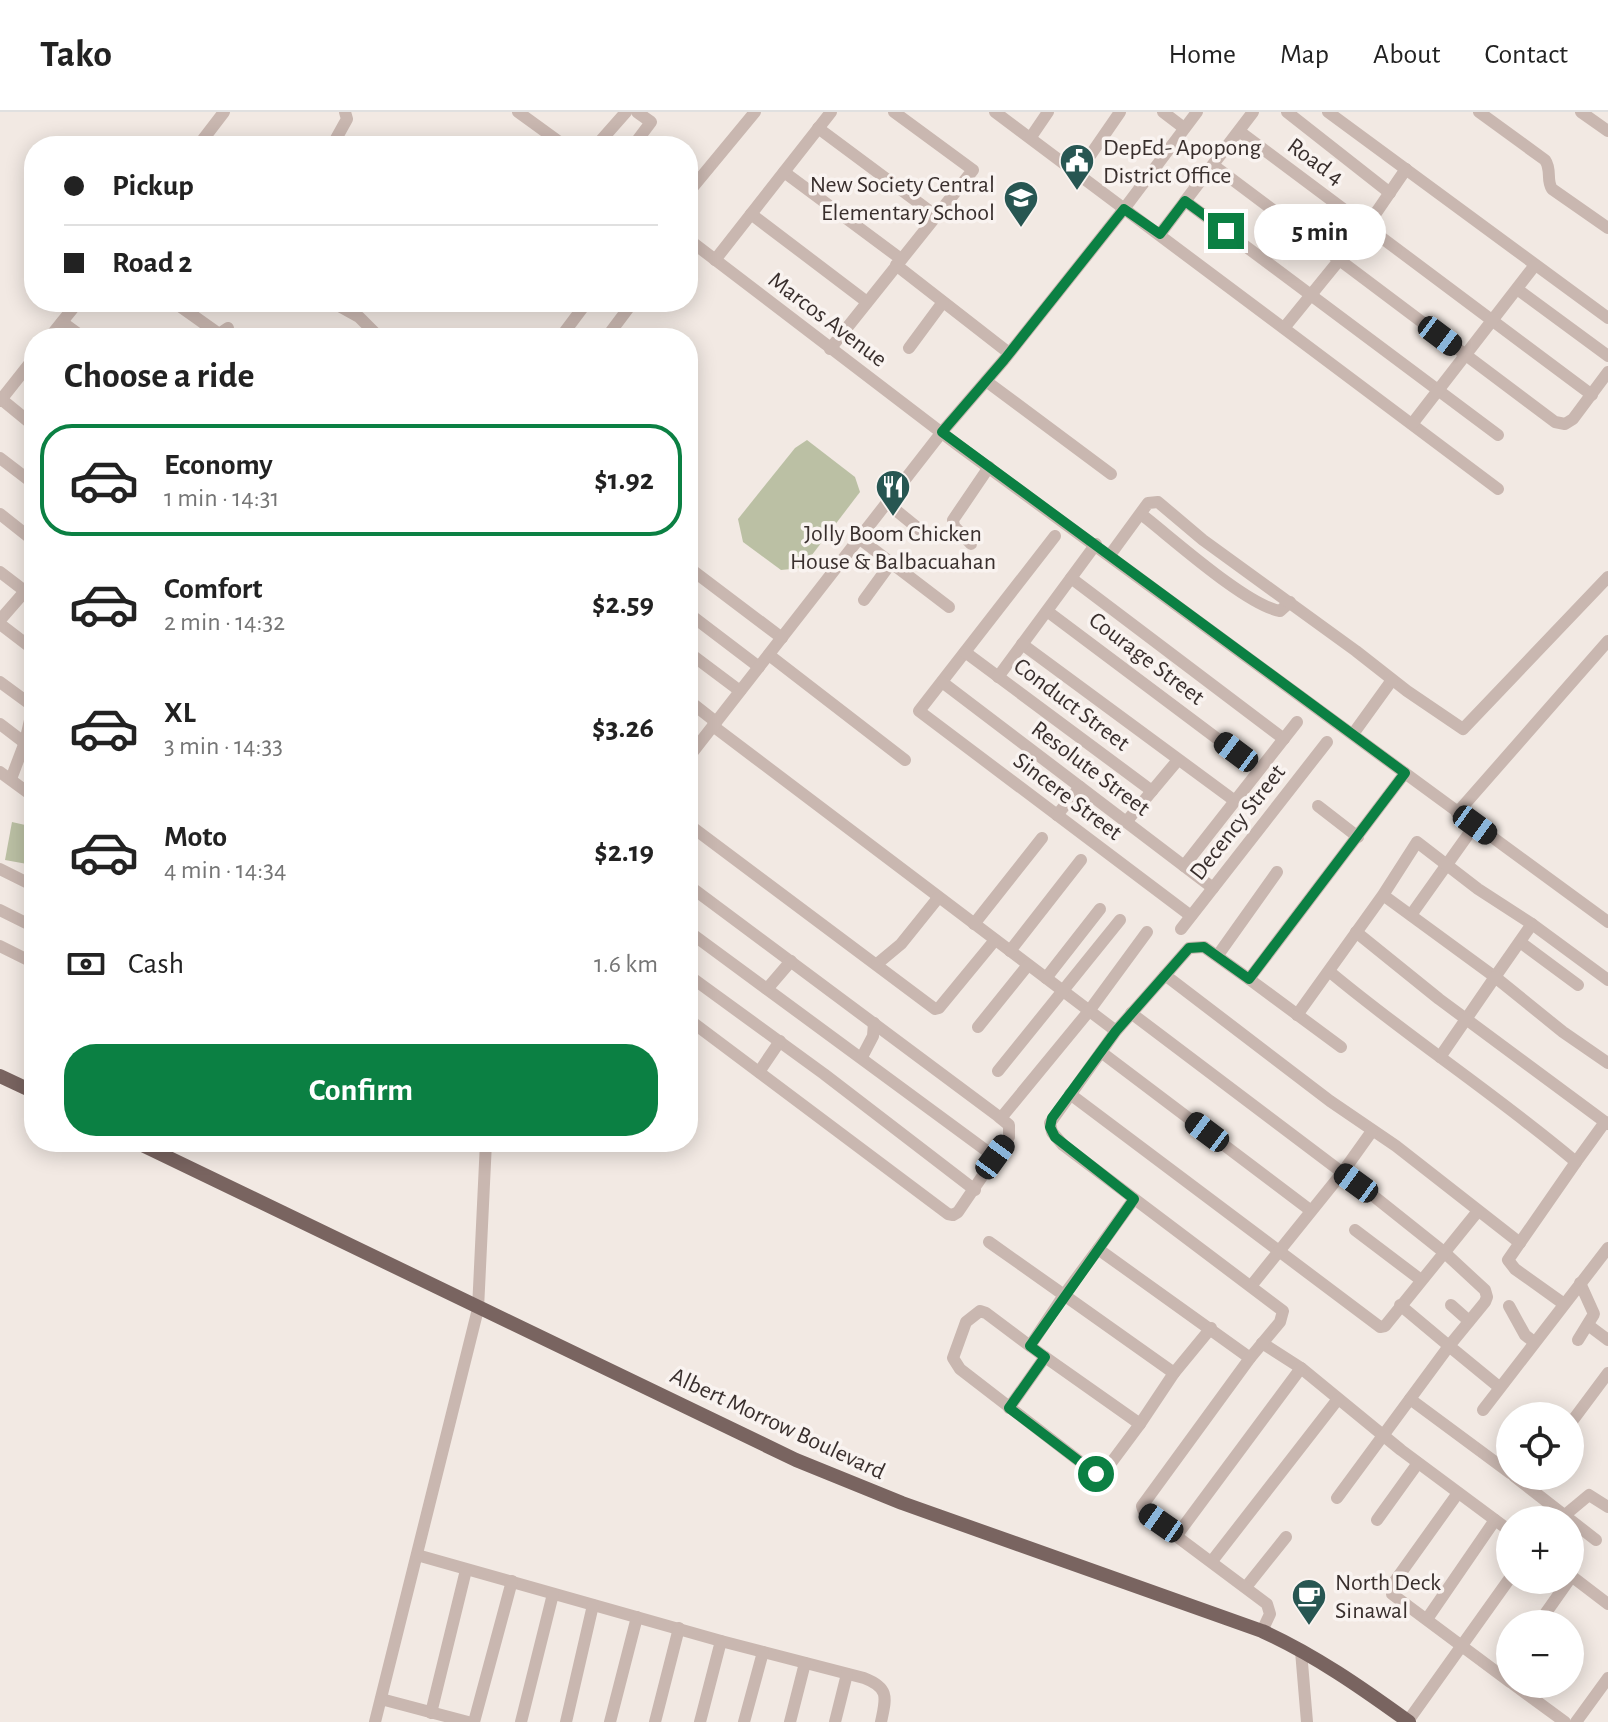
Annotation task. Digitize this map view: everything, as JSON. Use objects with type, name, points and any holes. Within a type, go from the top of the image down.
[{"type":"main road","points":[[0,1076],[24,1087]]},
{"type":"main road","name":"Albert Morrow Boulevard","points":[[156,1152],[796,1460],[902,1503],[1262,1631],[1357,1685],[1408,1722]]},
{"type":"street","points":[[206,136],[224,112]]},
{"type":"street","points":[[338,136],[347,119],[345,112]]},
{"type":"street","points":[[518,112],[551,136]]},
{"type":"street","points":[[605,136],[626,112]]},
{"type":"street","points":[[637,112],[651,122],[640,136]]},
{"type":"street","points":[[698,181],[755,112]]},
{"type":"street","points":[[715,260],[831,112]]},
{"type":"street","points":[[830,349],[973,170],[894,112]]},
{"type":"street","points":[[995,112],[1498,489]]},
{"type":"street","points":[[1031,137],[1048,112]]},
{"type":"street","points":[[1078,173],[1120,112]]},
{"type":"street","points":[[1163,112],[1184,128]]},
{"type":"street","points":[[698,739],[715,724],[942,432],[1124,209],[1197,112]]},
{"type":"street","points":[[1160,234],[1253,112]]},
{"type":"street","points":[[1287,112],[1390,193]]},
{"type":"street","points":[[1328,112],[1608,318]]},
{"type":"street","points":[[1479,112],[1545,160],[1550,168],[1552,189],[1608,228]]},
{"type":"street","points":[[1581,112],[1608,131]]},
{"type":"street","points":[[818,128],[935,215]]},
{"type":"street","name":"Road 4","points":[[1239,131],[1592,395]]},
{"type":"street","points":[[1213,165],[1555,422],[1569,422],[1608,372]]},
{"type":"street","points":[[1284,328],[1367,226],[1406,169]]},
{"type":"street","points":[[784,172],[1009,353]]},
{"type":"street","points":[[1185,201],[1498,435]]},
{"type":"street","points":[[751,214],[867,302]]},
{"type":"street","name":"Marcos Avenue","points":[[698,247],[989,467],[1608,922]]},
{"type":"street","points":[[1412,424],[1535,265]]},
{"type":"street","points":[[1517,289],[1608,356]]},
{"type":"street","points":[[909,348],[943,302]]},
{"type":"street","points":[[57,328],[70,312]]},
{"type":"street","points":[[188,312],[211,328]]},
{"type":"street","points":[[350,312],[370,328]]},
{"type":"street","points":[[62,322],[70,328]]},
{"type":"street","points":[[24,370],[2,396],[24,417]]},
{"type":"street","points":[[986,381],[1111,474]]},
{"type":"street","points":[[0,458],[24,476]]},
{"type":"street","points":[[971,544],[954,526],[953,520],[989,467]]},
{"type":"street","points":[[1110,555],[1150,501],[1158,502],[1203,540],[1460,728],[1466,728],[1608,577]]},
{"type":"street","points":[[887,503],[925,534]]},
{"type":"street","points":[[0,514],[24,533]]},
{"type":"street","points":[[1141,514],[1230,584],[1258,602],[1280,611],[1290,602]]},
{"type":"street","points":[[942,682],[1055,536]]},
{"type":"street","points":[[860,539],[949,607]]},
{"type":"street","points":[[998,677],[1096,544]]},
{"type":"street","points":[[864,600],[891,563]]},
{"type":"street","points":[[0,572],[24,586]]},
{"type":"street","points":[[698,575],[782,638]]},
{"type":"street","points":[[1071,578],[1284,739]]},
{"type":"street","points":[[24,597],[0,622],[24,642]]},
{"type":"street","name":"Courage Street","points":[[1047,611],[1259,770]]},
{"type":"street","points":[[698,621],[759,667]]},
{"type":"street","points":[[1457,813],[1608,641]]},
{"type":"street","points":[[1022,644],[1235,801]]},
{"type":"street","name":"Conduct Street","points":[[965,652],[1152,791]]},
{"type":"street","points":[[769,655],[905,760]]},
{"type":"street","points":[[698,660],[740,691]]},
{"type":"street","points":[[1353,734],[1392,680]]},
{"type":"street","points":[[0,682],[24,700]]},
{"type":"street","name":"Sincere Street","points":[[942,682],[919,711],[1191,916]]},
{"type":"street","name":"Resolute Street","points":[[942,682],[1213,888]]},
{"type":"street","points":[[698,709],[938,898],[1116,1031]]},
{"type":"street","points":[[1184,866],[1297,722]]},
{"type":"street","points":[[0,724],[24,742]]},
{"type":"street","name":"Decency Street","points":[[1181,929],[1327,742]]},
{"type":"street","points":[[24,752],[6,775],[24,789]]},
{"type":"street","points":[[1126,822],[1178,760]]},
{"type":"street","points":[[1249,979],[1405,773]]},
{"type":"street","points":[[1057,815],[1080,787]]},
{"type":"street","points":[[1318,806],[1358,837]]},
{"type":"street","points":[[1411,915],[1475,825]]},
{"type":"street","points":[[698,831],[937,1009],[995,940]]},
{"type":"street","points":[[1297,1015],[1330,972],[1421,837],[1447,865],[1478,889],[1608,980]]},
{"type":"street","points":[[974,924],[1042,838]]},
{"type":"street","points":[[1010,951],[1081,860]]},
{"type":"street","points":[[0,869],[24,878]]},
{"type":"street","points":[[1218,955],[1277,872]]},
{"type":"street","points":[[698,892],[1001,1118],[1009,1125],[1011,1133],[958,1212],[948,1214],[698,1026]]},
{"type":"street","points":[[1383,895],[1608,1063]]},
{"type":"street","points":[[877,964],[901,944],[938,898]]},
{"type":"street","points":[[1046,978],[1100,909]]},
{"type":"street","points":[[0,910],[24,922]]},
{"type":"street","points":[[998,1071],[1120,920]]},
{"type":"street","points":[[1440,1057],[1532,924]]},
{"type":"street","points":[[1001,1118],[1089,1011],[1147,932]]},
{"type":"street","points":[[1356,932],[1607,1123],[1508,1260],[1564,1304]]},
{"type":"street","points":[[698,938],[995,1157]]},
{"type":"street","points":[[1520,942],[1578,985]]},
{"type":"street","points":[[1262,1631],[1270,1614],[1269,1607],[1144,1512],[1142,1506],[1250,1358],[1280,1322],[1283,1311],[1063,1145],[1052,1132],[1052,1118],[1131,1013],[1189,948],[1198,945],[1218,955],[1341,1047]]},
{"type":"street","points":[[0,946],[24,958]]},
{"type":"street","points":[[767,989],[791,961]]},
{"type":"street","points":[[978,1027],[1028,965]]},
{"type":"street","points":[[1330,972],[1390,1022],[1576,1162]]},
{"type":"street","points":[[1165,975],[1520,1243]]},
{"type":"street","points":[[698,982],[975,1190]]},
{"type":"street","points":[[1131,1013],[1445,1253],[1487,1293],[1485,1302],[1337,1498]]},
{"type":"street","points":[[862,1057],[873,1036],[874,1023]]},
{"type":"street","points":[[759,1072],[780,1041]]},
{"type":"street","points":[[1101,1052],[1310,1210]]},
{"type":"street","points":[[1070,1094],[1377,1326],[1385,1326],[1478,1211]]},
{"type":"street","points":[[1251,1286],[1372,1131]]},
{"type":"street","points":[[375,1722],[478,1309],[486,1152]]},
{"type":"street","points":[[1030,1346],[1134,1199]]},
{"type":"street","points":[[1355,1230],[1421,1280]]},
{"type":"street","points":[[989,1242],[1174,1373]]},
{"type":"street","points":[[1483,1410],[1608,1248]]},
{"type":"street","points":[[1098,1249],[1250,1358]]},
{"type":"street","points":[[1578,1340],[1588,1325],[1593,1309],[1580,1283]]},
{"type":"street","points":[[1400,1305],[1499,1387]]},
{"type":"street","points":[[1451,1305],[1469,1321]]},
{"type":"street","points":[[1509,1306],[1525,1335],[1534,1342]]},
{"type":"street","points":[[1140,1424],[986,1313],[980,1311],[966,1322],[953,1354],[958,1367],[1096,1474],[1105,1471],[1140,1424],[1174,1373],[1211,1328]]},
{"type":"street","points":[[1588,1325],[1608,1340]]},
{"type":"street","points":[[1262,1343],[1301,1368],[1382,1435],[1495,1520],[1427,1619]]},
{"type":"street","points":[[1009,1408],[1045,1357]]},
{"type":"street","points":[[1177,1535],[1301,1368]]},
{"type":"street","points":[[1584,1405],[1608,1373]]},
{"type":"street","points":[[1212,1561],[1338,1399]]},
{"type":"street","points":[[1410,1399],[1496,1462]]},
{"type":"street","points":[[1377,1520],[1418,1463]]},
{"type":"street","points":[[1533,1490],[1553,1506]]},
{"type":"street","points":[[1458,1493],[1393,1586],[1394,1598],[1496,1671]]},
{"type":"street","points":[[1576,1506],[1589,1495],[1608,1507]]},
{"type":"street","points":[[1584,1530],[1596,1540]]},
{"type":"street","points":[[1246,1587],[1286,1537]]},
{"type":"street","points":[[417,1555],[864,1678],[881,1687],[885,1701],[881,1722]]},
{"type":"street","points":[[431,1713],[466,1570]]},
{"type":"street","points":[[474,1722],[512,1581]]},
{"type":"street","points":[[1584,1587],[1608,1604]]},
{"type":"street","points":[[521,1722],[553,1594]]},
{"type":"street","points":[[1408,1722],[1499,1594]]},
{"type":"street","points":[[566,1722],[593,1605]]},
{"type":"street","points":[[610,1722],[637,1617]]},
{"type":"street","points":[[655,1722],[679,1628]]},
{"type":"street","points":[[700,1722],[721,1641]]},
{"type":"street","points":[[1301,1651],[1307,1722]]},
{"type":"street","points":[[744,1722],[763,1652]]},
{"type":"street","points":[[790,1722],[805,1663]]},
{"type":"street","points":[[835,1722],[847,1674]]},
{"type":"street","points":[[1576,1722],[1608,1678]]},
{"type":"street","points":[[1532,1698],[1565,1722]]},
{"type":"street","points":[[381,1699],[468,1722]]},
{"type":"green space","points":[[807,440],[855,477],[860,492],[802,568],[781,570],[743,542],[738,519],[795,448]]},
{"type":"green space","points":[[12,822],[24,825],[24,863],[5,860]]},
{"type":"place","name":"DepEd- Apopong District Office","points":[[1077,192]]},
{"type":"place","name":"New Society Central Elementary School","points":[[1021,229]]},
{"type":"place","name":"Jolly Boom Chicken House & Balbacuahan","points":[[893,518]]},
{"type":"place","name":"North Deck Sinawal","points":[[1309,1627]]},
{"type":"route","points":[[1096,1474],[1009,1408],[1045,1357],[1030,1346],[1134,1199],[1063,1145],[1052,1132],[1052,1118],[1116,1031],[1189,948],[1204,947],[1249,979],[1405,773],[942,432],[1004,360],[1124,209],[1160,234],[1185,201],[1226,231]]}]
